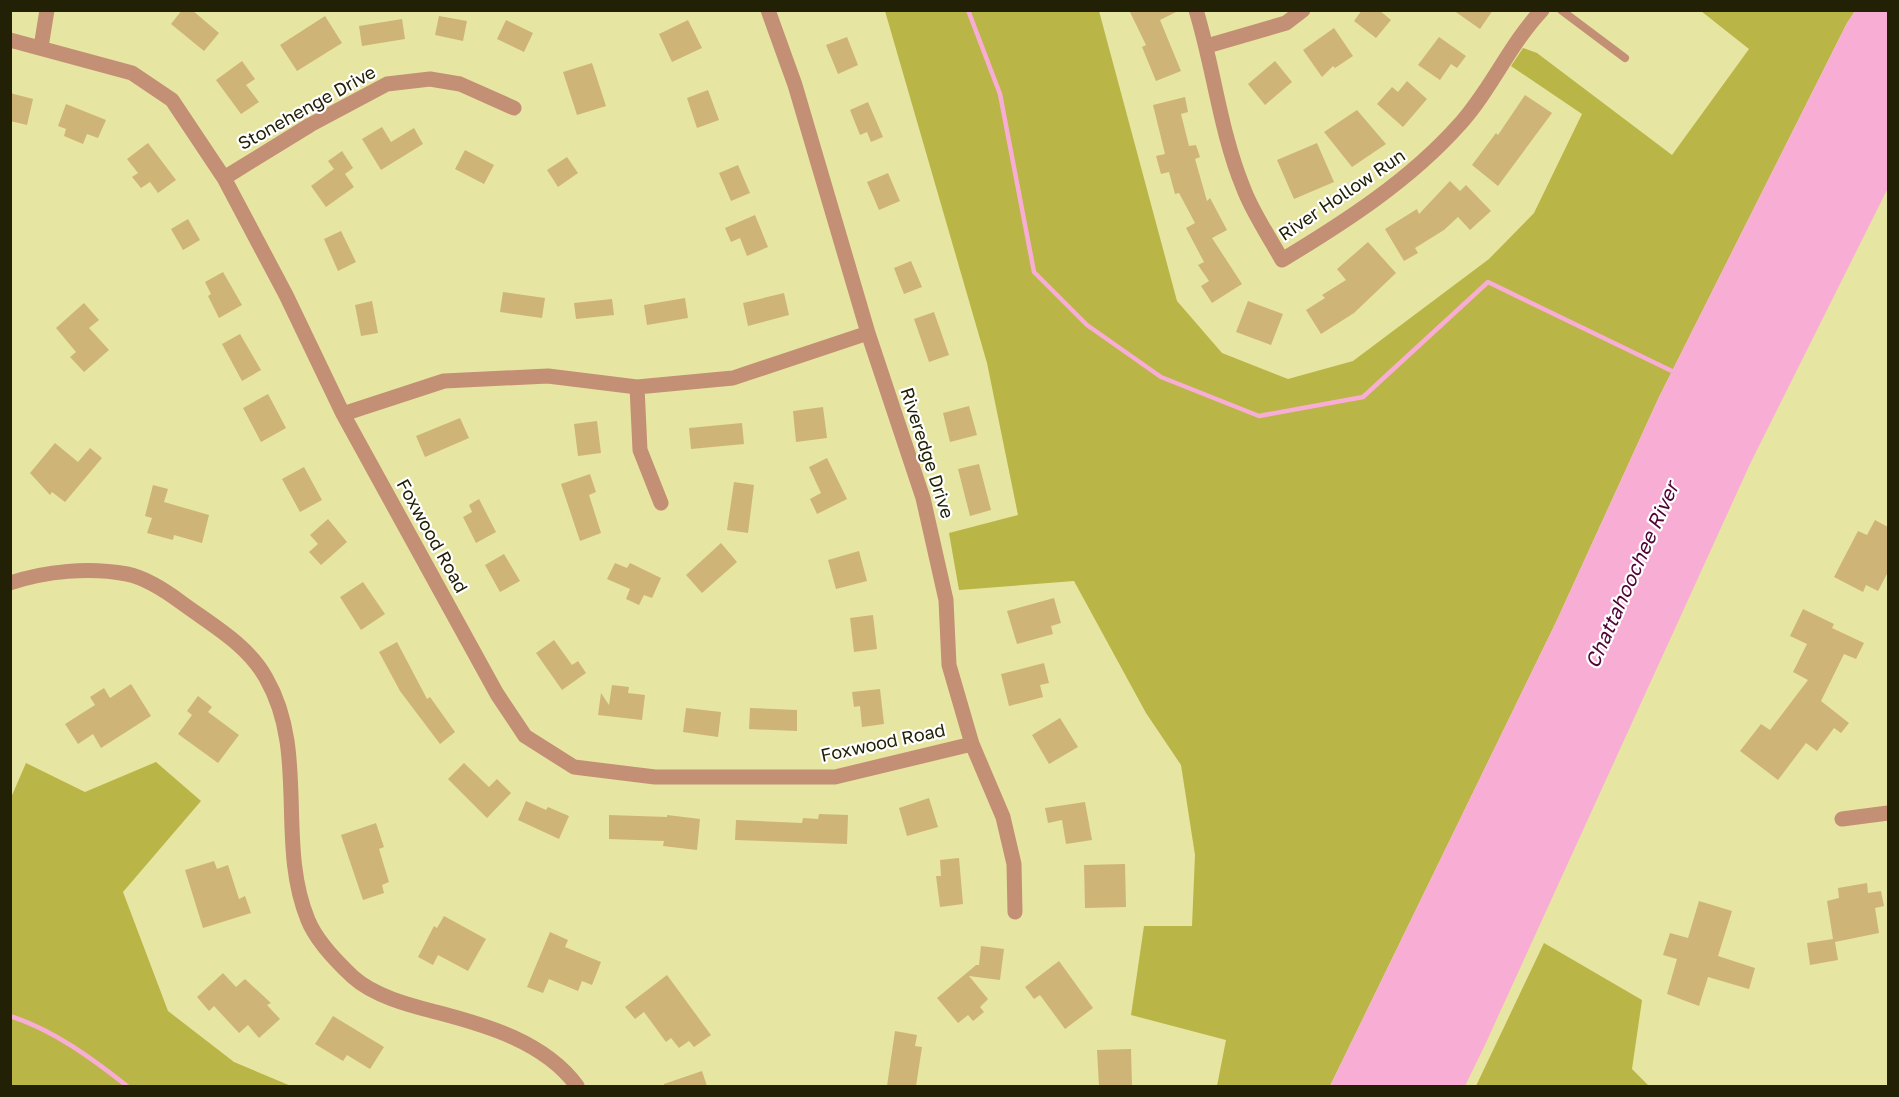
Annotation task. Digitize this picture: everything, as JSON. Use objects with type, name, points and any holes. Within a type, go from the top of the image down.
[{"type":"street","points":[[41,47],[47,10]]},
{"type":"street","name":"Riveredge Drive","points":[[768,10],[795,85],[868,333],[923,498],[946,600],[949,665],[972,744],[1002,818],[1014,864],[1015,912]]},
{"type":"street","name":"River Hollow Run","points":[[1196,10],[1208,46],[1221,115],[1243,188],[1282,260],[1325,234],[1422,164],[1461,123],[1523,30],[1542,10]]},
{"type":"street","points":[[1208,46],[1286,23],[1303,10]]},
{"type":"street","name":"Foxwood Road","points":[[10,40],[132,73],[172,100],[224,178],[286,295],[343,414],[497,694],[525,736],[574,766],[654,777],[836,777],[972,744]]},
{"type":"street","name":"Stonehenge Drive","points":[[224,178],[310,125],[387,84],[430,79],[460,84],[514,108]]},
{"type":"street","points":[[343,414],[444,381],[548,376],[637,387],[734,378],[868,333]]},
{"type":"street","points":[[637,387],[640,450],[661,503]]},
{"type":"street","points":[[10,583],[35,575],[72,572],[127,574],[160,587],[239,644],[266,676],[280,707],[291,767],[292,855],[309,922],[325,944],[354,978],[386,996],[411,1006],[505,1034],[542,1053],[577,1086]]},
{"type":"street","points":[[1842,819],[1888,813]]},
{"type":"lane","points":[[1561,10],[1625,58]]},
{"type":"shaded area","points":[[885,11],[1099,11],[1177,301],[1222,353],[1288,379],[1353,361],[1489,259],[1534,213],[1582,114],[1511,66],[1523,48],[1537,53],[1672,155],[1749,49],[1701,11],[1855,11],[1659,397],[1557,620],[1330,1086],[1217,1086],[1226,1040],[1131,1015],[1144,926],[1192,926],[1195,855],[1181,765],[1146,713],[1074,581],[959,590],[949,533],[1018,515],[987,363]]},
{"type":"shaded area","points":[[156,762],[201,801],[123,892],[168,1011],[234,1062],[291,1086],[11,1086],[10,800],[26,763],[85,792]]},
{"type":"shaded area","points":[[1544,943],[1642,1000],[1632,1069],[1649,1086],[1476,1086]]},
{"type":"water","name":"Chattahoochee River","points":[[1855,11],[1888,11],[1888,188],[1751,462],[1465,1086],[1330,1086],[1557,620],[1659,397]]},
{"type":"building","points":[[182,10],[192,10],[219,33],[204,51],[171,24]]},
{"type":"building","points":[[1129,10],[1180,10],[1160,20],[1181,71],[1156,81],[1142,47],[1146,45]]},
{"type":"building","points":[[1362,10],[1379,10],[1391,20],[1376,38],[1354,21]]},
{"type":"building","points":[[1453,10],[1493,10],[1480,29]]},
{"type":"building","points":[[325,16],[342,43],[297,71],[280,45]]},
{"type":"building","points":[[439,16],[467,21],[463,41],[435,35]]},
{"type":"building","points":[[402,19],[405,39],[362,46],[359,26]]},
{"type":"building","points":[[506,20],[533,33],[524,52],[497,39]]},
{"type":"building","points":[[688,20],[702,48],[672,62],[659,34]]},
{"type":"building","points":[[1334,28],[1353,56],[1335,68],[1333,66],[1322,77],[1303,50]]},
{"type":"building","points":[[847,37],[858,65],[838,74],[826,45]]},
{"type":"building","points":[[1439,37],[1466,56],[1457,68],[1451,64],[1440,80],[1418,65]]},
{"type":"building","points":[[242,61],[255,79],[246,85],[259,102],[241,114],[216,80]]},
{"type":"building","points":[[1275,61],[1292,82],[1265,105],[1248,84]]},
{"type":"building","points":[[592,63],[606,106],[577,115],[563,72]]},
{"type":"building","points":[[1407,81],[1427,99],[1403,127],[1377,104],[1392,87],[1398,92]]},
{"type":"building","points":[[708,90],[719,120],[697,128],[687,98]]},
{"type":"building","points":[[10,93],[33,99],[27,125],[10,121]]},
{"type":"building","points":[[1525,95],[1552,113],[1498,186],[1472,165],[1496,133],[1498,135]]},
{"type":"building","points":[[1185,97],[1188,112],[1181,114],[1189,146],[1196,145],[1200,157],[1195,159],[1207,201],[1210,198],[1227,230],[1212,238],[1242,284],[1212,303],[1201,286],[1209,281],[1198,265],[1204,262],[1186,228],[1195,223],[1179,193],[1175,194],[1169,172],[1161,174],[1156,156],[1165,154],[1153,105]]},
{"type":"building","points":[[868,102],[883,137],[871,142],[867,132],[860,135],[850,110]]},
{"type":"building","points":[[66,104],[106,120],[98,138],[87,134],[83,144],[64,136],[66,129],[58,126]]},
{"type":"building","points":[[1357,110],[1386,144],[1352,167],[1324,132]]},
{"type":"building","points":[[382,127],[391,142],[414,128],[423,144],[381,170],[362,139]]},
{"type":"building","points":[[148,143],[176,180],[158,193],[150,182],[141,188],[132,177],[138,173],[127,159]]},
{"type":"building","points":[[1317,143],[1334,182],[1294,199],[1277,160]]},
{"type":"building","points":[[465,150],[494,165],[484,184],[455,169]]},
{"type":"building","points":[[342,151],[353,168],[345,174],[354,187],[326,207],[311,186],[334,169],[328,161]]},
{"type":"building","points":[[567,157],[578,173],[558,187],[547,170]]},
{"type":"building","points":[[738,165],[750,193],[731,201],[719,173]]},
{"type":"building","points":[[888,173],[900,201],[879,210],[867,182]]},
{"type":"building","points":[[1450,181],[1460,191],[1466,185],[1491,211],[1470,230],[1458,217],[1444,230],[1415,248],[1418,253],[1404,261],[1385,229],[1417,209],[1419,214]]},
{"type":"building","points":[[755,215],[768,247],[747,256],[740,238],[731,242],[725,228]]},
{"type":"building","points":[[188,219],[200,240],[183,250],[171,229]]},
{"type":"building","points":[[341,231],[356,262],[338,271],[324,239]]},
{"type":"building","points":[[1368,242],[1396,273],[1354,313],[1321,334],[1306,310],[1325,298],[1322,295],[1346,280],[1337,269]]},
{"type":"building","points":[[911,261],[922,287],[904,294],[894,268]]},
{"type":"building","points":[[223,272],[242,305],[219,318],[208,296],[211,294],[205,282]]},
{"type":"building","points":[[503,292],[545,298],[542,318],[500,312]]},
{"type":"building","points":[[784,293],[789,315],[748,326],[743,303]]},
{"type":"building","points":[[685,298],[688,318],[647,325],[644,305]]},
{"type":"building","points":[[612,299],[614,315],[576,319],[574,303]]},
{"type":"building","points":[[372,301],[378,333],[361,336],[355,305]]},
{"type":"building","points":[[1248,301],[1283,314],[1271,345],[1236,332]]},
{"type":"building","points":[[84,303],[99,320],[89,328],[109,350],[84,372],[70,357],[76,352],[56,328]]},
{"type":"building","points":[[934,312],[949,355],[929,362],[914,319]]},
{"type":"building","points":[[240,334],[261,370],[242,381],[222,344]]},
{"type":"building","points":[[268,394],[286,428],[261,442],[243,408]]},
{"type":"building","points":[[969,406],[977,435],[950,442],[943,413]]},
{"type":"building","points":[[823,407],[827,438],[796,442],[793,411]]},
{"type":"building","points":[[460,418],[469,438],[425,457],[416,436]]},
{"type":"building","points":[[597,421],[601,453],[578,456],[574,424]]},
{"type":"building","points":[[742,423],[744,444],[691,449],[689,428]]},
{"type":"building","points":[[55,443],[78,462],[90,448],[102,458],[65,502],[52,492],[50,495],[30,473]]},
{"type":"building","points":[[827,458],[847,499],[817,514],[810,499],[821,493],[809,467]]},
{"type":"building","points":[[979,464],[991,510],[970,516],[958,469]]},
{"type":"building","points":[[304,467],[322,500],[300,512],[282,479]]},
{"type":"building","points":[[590,474],[596,492],[589,495],[601,533],[580,541],[561,484]]},
{"type":"building","points":[[734,482],[754,485],[748,533],[727,530]]},
{"type":"building","points":[[153,485],[168,489],[164,502],[209,515],[202,543],[174,535],[173,540],[147,533],[152,518],[145,516]]},
{"type":"building","points":[[479,499],[496,532],[476,543],[463,517],[472,512],[469,505]]},
{"type":"building","points":[[328,519],[347,542],[321,565],[309,552],[318,544],[310,535]]},
{"type":"building","points":[[1875,520],[1888,527],[1888,572],[1878,591],[1866,585],[1863,592],[1834,577],[1858,531],[1867,535]]},
{"type":"building","points":[[721,543],[737,562],[702,593],[686,575]]},
{"type":"building","points":[[859,551],[867,581],[836,589],[828,560]]},
{"type":"building","points":[[504,554],[520,581],[500,592],[485,565]]},
{"type":"building","points":[[615,563],[627,568],[630,563],[661,578],[652,598],[644,595],[639,605],[626,599],[630,589],[607,579]]},
{"type":"building","points":[[363,582],[385,614],[361,630],[340,597]]},
{"type":"building","points":[[1054,598],[1061,623],[1051,626],[1053,634],[1017,644],[1007,611]]},
{"type":"building","points":[[1803,609],[1834,624],[1832,628],[1864,643],[1856,659],[1844,654],[1821,701],[1849,723],[1841,733],[1834,728],[1817,751],[1806,743],[1778,780],[1740,751],[1761,724],[1770,730],[1808,680],[1793,672],[1807,644],[1790,636]]},
{"type":"building","points":[[873,615],[877,649],[854,652],[850,618]]},
{"type":"building","points":[[554,640],[572,665],[578,661],[586,673],[562,690],[536,653]]},
{"type":"building","points":[[397,642],[427,699],[430,697],[455,732],[440,744],[400,691],[379,652]]},
{"type":"building","points":[[1044,663],[1049,683],[1040,685],[1043,697],[1009,706],[1001,674]]},
{"type":"building","points":[[131,684],[151,716],[101,748],[93,734],[78,744],[65,724],[95,705],[90,697],[104,688],[110,698]]},
{"type":"building","points":[[612,685],[629,687],[628,693],[645,695],[642,720],[598,715],[601,693],[609,705]]},
{"type":"building","points":[[880,689],[884,724],[862,727],[860,706],[854,707],[852,692]]},
{"type":"building","points":[[198,696],[212,707],[208,712],[239,735],[218,763],[178,734],[192,715],[187,711]]},
{"type":"building","points":[[686,708],[721,712],[718,737],[683,732]]},
{"type":"building","points":[[750,708],[797,710],[797,731],[749,729]]},
{"type":"building","points":[[1060,718],[1078,747],[1049,764],[1032,735]]},
{"type":"building","points":[[464,763],[489,787],[497,779],[511,793],[487,818],[448,779]]},
{"type":"building","points":[[929,798],[938,827],[907,836],[899,808]]},
{"type":"building","points":[[526,801],[546,810],[548,807],[569,816],[559,839],[518,820]]},
{"type":"building","points":[[1085,802],[1092,840],[1066,844],[1062,820],[1048,823],[1045,808]]},
{"type":"building","points":[[819,814],[848,815],[847,844],[735,840],[736,820],[802,823],[803,818],[818,819]]},
{"type":"building","points":[[609,815],[667,817],[667,815],[700,819],[697,850],[663,846],[664,841],[609,839]]},
{"type":"building","points":[[376,823],[384,847],[379,849],[389,882],[382,885],[384,893],[363,900],[341,835]]},
{"type":"building","points":[[959,858],[963,904],[940,907],[936,876],[941,876],[940,860]]},
{"type":"building","points":[[214,861],[217,869],[228,865],[239,899],[245,896],[251,913],[203,928],[185,870]]},
{"type":"building","points":[[1125,864],[1126,907],[1085,908],[1084,865]]},
{"type":"building","points":[[1867,883],[1868,893],[1881,891],[1884,906],[1875,908],[1879,933],[1835,942],[1838,960],[1810,965],[1807,943],[1833,939],[1827,901],[1839,898],[1838,888]]},
{"type":"building","points":[[1699,901],[1732,911],[1718,956],[1755,968],[1749,989],[1708,977],[1699,1006],[1667,994],[1677,959],[1663,955],[1670,933],[1688,938]]},
{"type":"building","points":[[444,916],[486,939],[468,971],[438,955],[433,965],[418,957],[434,926],[437,928]]},
{"type":"building","points":[[550,932],[568,940],[565,947],[601,962],[592,985],[582,981],[578,991],[549,979],[543,993],[527,987]]},
{"type":"building","points":[[981,946],[1004,949],[1000,980],[969,976],[988,999],[980,1007],[984,1012],[973,1021],[968,1015],[958,1023],[937,998],[976,965],[979,965]]},
{"type":"building","points":[[1059,961],[1093,1008],[1065,1029],[1040,995],[1034,999],[1025,987]]},
{"type":"building","points":[[223,973],[236,987],[245,979],[271,1003],[267,1005],[280,1019],[259,1038],[248,1025],[239,1033],[214,1006],[209,1011],[197,997]]},
{"type":"building","points":[[667,975],[711,1035],[694,1047],[689,1041],[679,1048],[671,1038],[666,1042],[644,1012],[635,1019],[625,1007]]},
{"type":"building","points":[[333,1016],[384,1047],[370,1069],[347,1055],[343,1061],[315,1044]]},
{"type":"building","points":[[895,1031],[917,1035],[915,1046],[922,1047],[916,1086],[887,1086]]},
{"type":"building","points":[[1131,1049],[1132,1086],[1099,1086],[1097,1050]]},
{"type":"building","points":[[702,1071],[707,1086],[664,1086],[664,1084]]},
{"type":"waterway","points":[[968,10],[1000,94],[1034,272],[1087,325],[1161,377],[1259,416],[1363,397],[1488,282],[1676,373]]},
{"type":"waterway","points":[[10,1016],[57,1037],[86,1055],[127,1086]]}]
